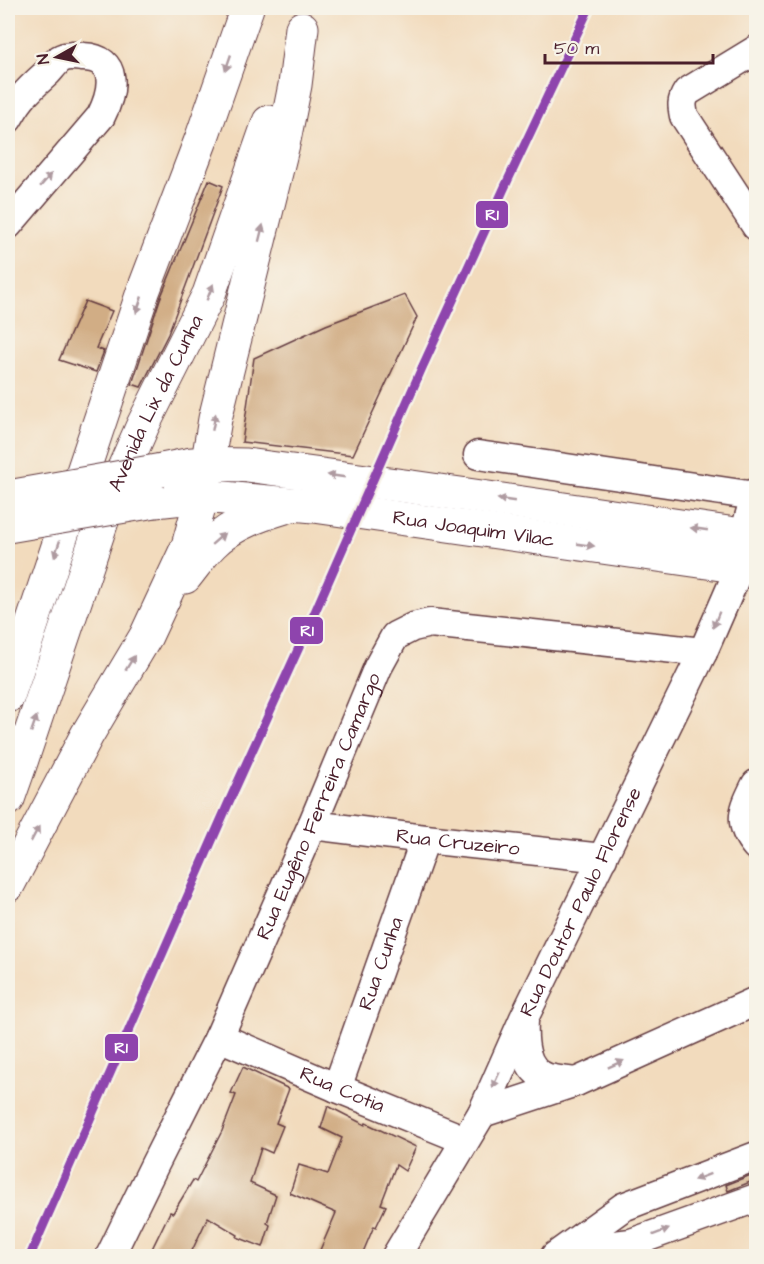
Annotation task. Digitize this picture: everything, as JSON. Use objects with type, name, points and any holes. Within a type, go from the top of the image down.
[{"type":"main road","name":"Avenida Lix da Cunha","points":[[8,696],[143,292],[202,137],[247,8]]},
{"type":"main road","name":"Avenida Lix da Cunha","points":[[8,799],[106,509],[143,425],[209,294],[304,18]]},
{"type":"main road","points":[[146,636],[188,546],[201,496],[217,409],[284,140],[295,85],[304,18]]},
{"type":"main road","name":"Rua Joaquim Vilac","points":[[159,486],[192,464],[248,465],[302,471],[412,487],[749,552]]},
{"type":"main road","points":[[8,497],[159,486]]},
{"type":"main road","points":[[8,526],[159,486]]},
{"type":"main road","name":"Rua Joaquim Vilac","points":[[159,486],[201,496],[749,552]]},
{"type":"main road","points":[[8,885],[87,735],[174,591],[212,544],[230,529],[257,516],[305,505]]},
{"type":"street","points":[[756,50],[682,98],[684,116],[756,226]]},
{"type":"street","points":[[8,119],[21,99],[60,59],[72,56],[94,58],[104,63],[108,70],[111,91],[101,116],[8,225]]},
{"type":"street","points":[[478,455],[756,494]]},
{"type":"street","name":"Rua Doutor Paulo Florense","points":[[396,1257],[482,1113],[524,1018],[703,652],[749,552],[756,494]]},
{"type":"street","name":"Rua Eugêno Ferreira Camargo","points":[[110,1257],[219,1037],[378,667],[395,636],[413,627],[430,624],[703,652]]},
{"type":"street","points":[[756,784],[745,805],[744,823],[746,831],[756,846]]},
{"type":"street","name":"Rua Cruzeiro","points":[[312,825],[603,858]]},
{"type":"street","name":"Rua Cunha","points":[[337,1088],[425,839]]},
{"type":"street","points":[[482,1113],[576,1082],[756,1001]]},
{"type":"street","points":[[524,1018],[526,1053],[537,1072],[545,1077],[576,1082]]},
{"type":"street","name":"Rua Cotia","points":[[219,1037],[465,1140]]},
{"type":"street","points":[[559,1254],[623,1207],[756,1156]]},
{"type":"street","points":[[559,1254],[631,1243],[756,1198]]},
{"type":"building","points":[[209,180],[223,186],[168,334],[141,387],[132,384],[160,299]]},
{"type":"building","points":[[405,295],[417,317],[353,455],[242,442],[254,358],[326,325]]},
{"type":"building","points":[[85,301],[112,311],[96,348],[104,351],[96,372],[59,360]]},
{"type":"building","points":[[243,1067],[289,1089],[276,1123],[283,1126],[272,1153],[261,1148],[250,1183],[276,1195],[267,1223],[270,1225],[263,1247],[237,1237],[238,1235],[208,1217],[189,1257],[148,1257],[170,1212],[173,1213],[193,1180],[196,1182],[222,1131],[236,1095],[231,1093]]},
{"type":"building","points":[[328,1106],[416,1147],[405,1171],[396,1165],[381,1204],[386,1206],[376,1227],[374,1226],[361,1257],[317,1257],[336,1213],[290,1193],[299,1165],[328,1174],[342,1138],[321,1128]]},
{"type":"building","points":[[756,1173],[756,1182],[750,1182],[728,1191],[726,1185]]},
{"type":"transit line","name":"R1","points":[[30,1256],[421,370],[589,8]]}]
